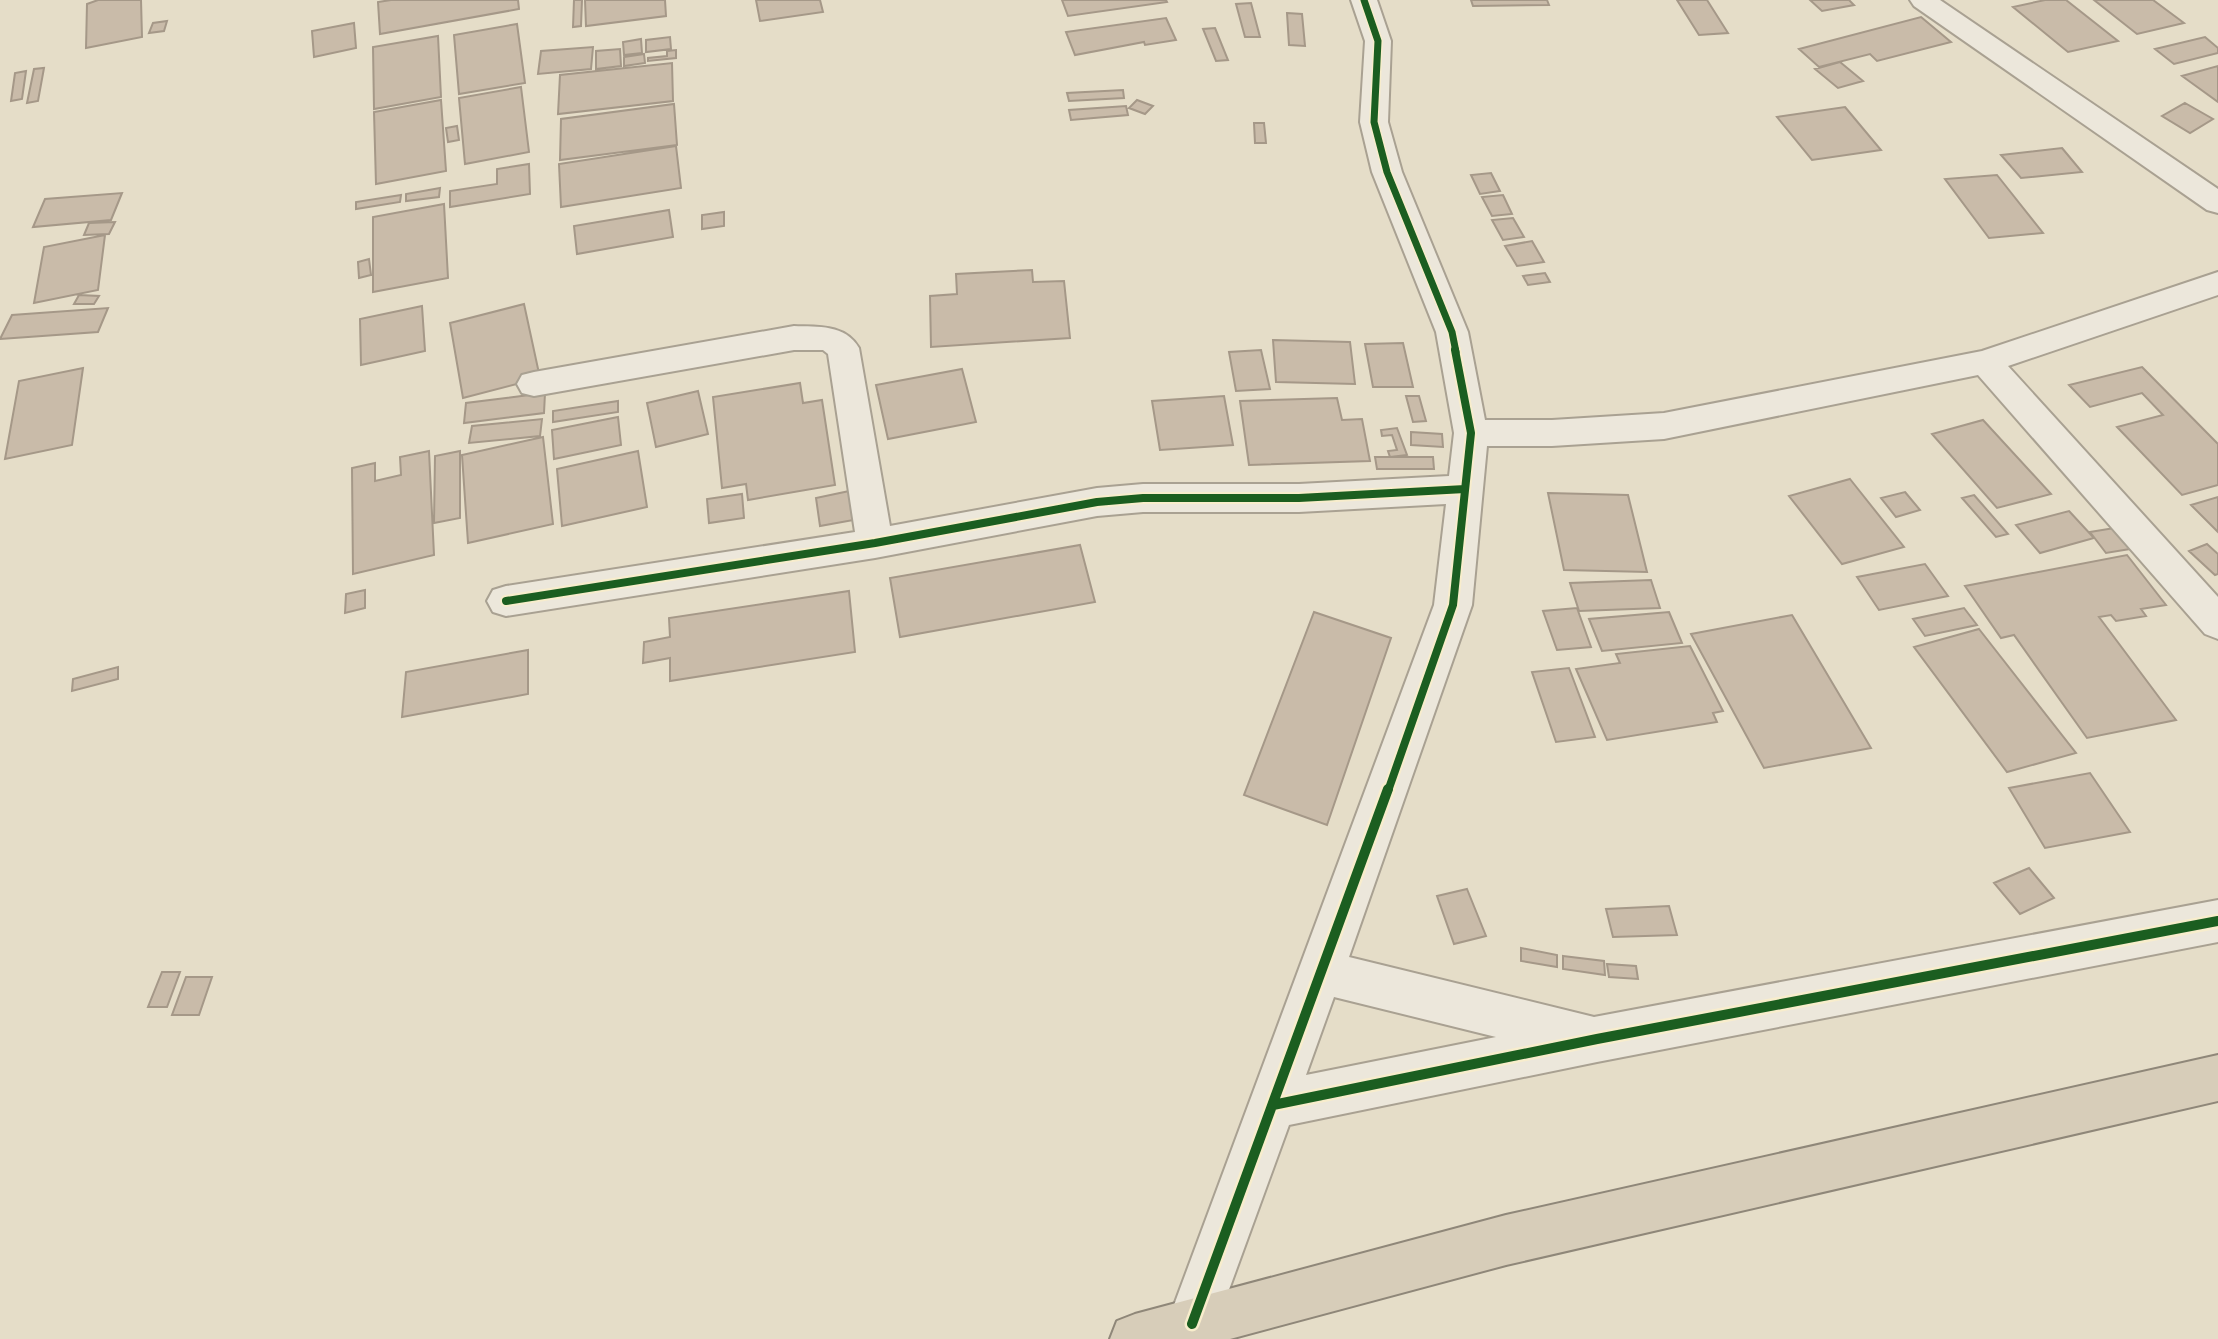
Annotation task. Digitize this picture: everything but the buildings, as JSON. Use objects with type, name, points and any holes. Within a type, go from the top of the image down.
[{"type":"highway","points":[[1135,1339],[1506,1240],[2218,1078]]},
{"type":"street","points":[[1192,1324],[1453,605],[1471,433],[1452,332],[1387,172],[1374,122],[1378,41],[1364,0]]},
{"type":"street","points":[[1923,0],[2218,203]]},
{"type":"street","points":[[1471,433],[1552,433],[1664,426],[1985,362],[2218,283]]},
{"type":"street","points":[[534,384],[794,338],[830,339],[843,348],[875,543]]},
{"type":"street","points":[[1985,362],[2218,623]]},
{"type":"street","points":[[506,601],[875,543],[1097,502],[1143,498],[1299,498],[1465,489]]},
{"type":"street","points":[[1273,1105],[1597,1039],[2218,921]]},
{"type":"street","points":[[1321,972],[1597,1039]]},
{"type":"cycle path","points":[[1192,1324],[1453,605],[1471,433],[1452,332],[1387,172],[1374,122],[1378,41],[1364,0]]},
{"type":"cycle path","points":[[506,601],[875,543],[1097,502],[1143,498],[1299,498],[1465,489]]},
{"type":"cycle path","points":[[1273,1105],[1597,1039],[2218,921]]}]
